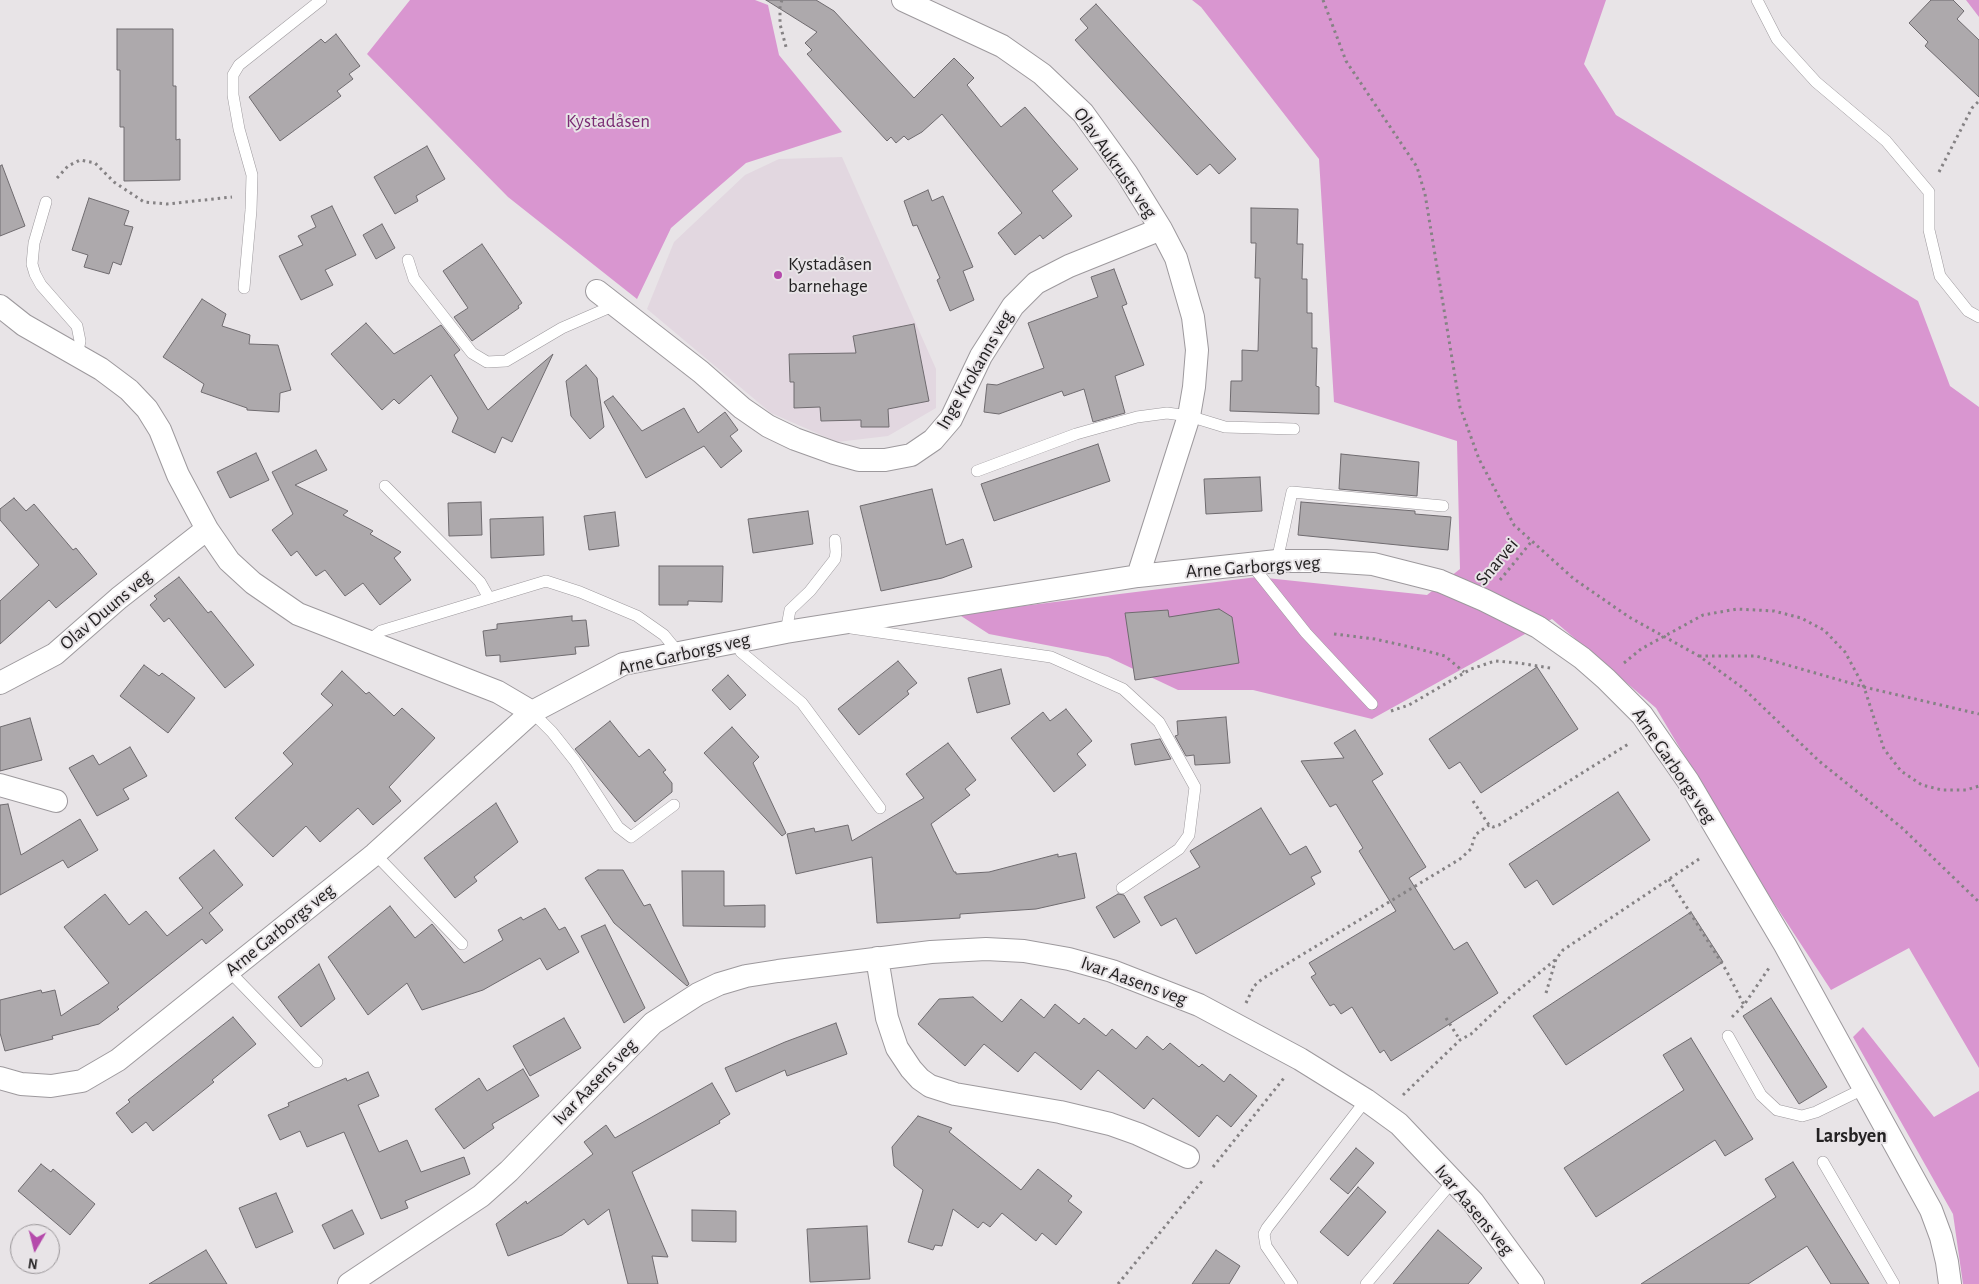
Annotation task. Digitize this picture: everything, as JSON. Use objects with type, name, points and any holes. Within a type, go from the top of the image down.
[{"type":"street","name":"Olav Aukrusts veg","points":[[903,0],[1002,46],[1042,74],[1082,113],[1127,174],[1162,230],[1179,266],[1193,317],[1197,350],[1194,387],[1189,416],[1138,576]]},
{"type":"street","name":"Inge Krokanns veg","points":[[597,291],[701,372],[742,408],[768,426],[795,439],[834,453],[859,460],[885,460],[911,455],[933,440],[950,419],[981,356],[1013,306],[1036,283],[1069,266],[1162,230]]},
{"type":"street","points":[[0,306],[24,325],[101,369],[130,390],[147,409],[160,430],[178,475],[206,529],[229,561],[253,582],[298,614],[498,692],[532,712]]},
{"type":"street","name":"Olav Duuns veg","points":[[0,683],[55,654],[119,598],[206,529]]},
{"type":"street","name":"Arne Garborgs veg","points":[[0,1078],[21,1084],[51,1086],[82,1081],[118,1060],[375,854],[532,712],[623,664],[786,632],[1138,576],[1277,562],[1326,561],[1373,564],[1440,582],[1484,600],[1538,627],[1582,658],[1642,715],[1688,781],[1785,945],[1865,1088],[1931,1210],[1941,1237],[1950,1284]]},
{"type":"street","points":[[0,785],[56,802]]},
{"type":"street","name":"Ivar Aasens veg","points":[[349,1284],[488,1191],[636,1039],[653,1023],[679,1005],[719,984],[746,976],[877,958],[931,952],[986,949],[1024,951],[1069,959],[1112,970],[1199,1005],[1300,1059],[1366,1100],[1399,1124],[1473,1202],[1533,1284]]},
{"type":"street","points":[[877,958],[887,1018],[897,1048],[911,1069],[930,1086],[955,1094],[1094,1120],[1138,1134],[1188,1157]]},
{"type":"lane","points":[[244,288],[252,175],[236,112],[233,95],[233,75],[239,65],[321,0]]},
{"type":"lane","points":[[1757,0],[1777,39],[1816,82],[1886,141],[1929,192],[1929,230],[1940,276],[1968,311],[1979,317]]},
{"type":"lane","points":[[46,202],[34,243],[32,264],[41,285],[77,326],[80,341],[78,356]]},
{"type":"lane","points":[[408,260],[414,279],[472,353],[487,362],[506,360],[562,328],[615,305]]},
{"type":"lane","points":[[977,471],[1076,434],[1137,417],[1167,413],[1189,416],[1225,426],[1294,429]]},
{"type":"lane","points":[[385,486],[480,582],[489,598]]},
{"type":"lane","points":[[1277,562],[1292,492],[1443,506]]},
{"type":"lane","points":[[786,632],[790,610],[810,591],[835,559],[835,540]]},
{"type":"lane","points":[[1251,564],[1306,633],[1372,704]]},
{"type":"lane","points":[[368,641],[381,631],[546,581],[580,592],[637,616],[664,634],[678,652]]},
{"type":"lane","name":"Arne Garborgs veg","points":[[832,626],[1051,657],[1123,689],[1152,715],[1159,722],[1195,787],[1189,836],[1179,849],[1122,888]]},
{"type":"lane","points":[[737,641],[741,652],[802,703],[880,808]]},
{"type":"lane","points":[[532,712],[552,732],[574,761],[618,827],[631,837],[674,805]]},
{"type":"lane","points":[[375,854],[462,944]]},
{"type":"lane","points":[[228,971],[317,1062]]},
{"type":"lane","points":[[1728,1036],[1761,1095],[1777,1110],[1802,1116],[1816,1112],[1865,1088]]},
{"type":"lane","points":[[1292,1284],[1266,1246],[1264,1234],[1366,1100]]},
{"type":"lane","points":[[1824,1162],[1894,1284]]},
{"type":"lane","points":[[1366,1284],[1453,1181]]},
{"type":"path","points":[[782,0],[780,24],[786,47]]},
{"type":"path","points":[[1324,0],[1346,61],[1417,168],[1425,194],[1460,407],[1479,459],[1514,525],[1574,579],[1629,617],[1699,656],[1744,688],[1819,761],[1901,827],[1979,902]]},
{"type":"path","points":[[1929,192],[1972,108],[1979,101]]},
{"type":"path","points":[[57,178],[68,166],[80,160],[95,163],[114,182],[144,202],[167,204],[252,195]]},
{"type":"path","name":"Snarvei","points":[[1484,600],[1532,541]]},
{"type":"path","points":[[1606,679],[1641,650],[1703,615],[1736,609],[1774,611],[1801,618],[1824,630],[1845,652],[1864,687],[1884,749],[1901,771],[1922,785],[1942,790],[1966,790],[1979,786]]},
{"type":"path","points":[[1306,633],[1357,636],[1419,649],[1445,656],[1464,673]]},
{"type":"path","points":[[1699,656],[1756,656],[1864,687],[1979,714]]},
{"type":"path","points":[[1372,704],[1392,711],[1409,705],[1464,673],[1495,661],[1520,663],[1551,669]]},
{"type":"path","points":[[1473,801],[1489,825],[1493,827],[1499,825],[1652,729]]},
{"type":"path","points":[[1235,1024],[1254,986],[1262,979],[1460,859],[1471,849],[1475,835],[1489,825]]},
{"type":"path","points":[[1385,1114],[1460,1040],[1472,1034],[1509,998],[1556,960],[1563,950],[1724,842]]},
{"type":"path","points":[[1669,878],[1726,970],[1744,1005]]},
{"type":"path","points":[[1728,1036],[1728,1021],[1744,1005],[1785,945]]},
{"type":"path","points":[[1546,993],[1556,960]]},
{"type":"path","points":[[1446,1018],[1460,1040]]},
{"type":"shaded area","name":"Kystadåsen barnehage","points":[[842,157],[936,369],[936,408],[888,436],[837,442],[771,413],[647,309],[674,242],[745,175],[779,159]]},
{"type":"green space","name":"Kystadåsen","points":[[410,0],[755,0],[768,5],[779,55],[842,132],[746,163],[671,228],[637,299],[508,197],[367,54]]},
{"type":"green space","points":[[1192,0],[1606,0],[1584,64],[1616,115],[1918,301],[1950,386],[1979,407],[1979,1068],[1909,948],[1831,990],[1751,868],[1656,708],[1552,619],[1372,719],[1253,690],[1178,690],[1108,657],[989,634],[958,614],[1257,577],[1427,595],[1460,569],[1457,441],[1334,402],[1319,159],[1201,7]]},
{"type":"green space","points":[[1966,0],[1979,0],[1979,17]]},
{"type":"green space","points":[[1863,1027],[1934,1117],[1979,1091],[1979,1284],[1963,1284],[1953,1214],[1853,1037]]},
{"type":"building","points":[[766,0],[816,0],[834,11],[914,98],[954,58],[974,78],[967,85],[1001,127],[1025,107],[1078,169],[1052,191],[1072,216],[1043,239],[1040,235],[1015,255],[998,233],[1022,213],[942,114],[922,132],[908,140],[904,136],[896,143],[891,137],[887,141],[807,54],[812,50],[805,43],[817,32]]},
{"type":"building","points":[[1931,0],[1953,0],[1964,11],[1957,19],[1979,40],[1979,97],[1925,46],[1928,42],[1909,23]]},
{"type":"building","points":[[1096,4],[1236,159],[1219,174],[1210,164],[1197,175],[1075,40],[1088,28],[1080,19]]},
{"type":"building","points":[[117,29],[173,29],[173,86],[176,86],[176,140],[180,139],[180,180],[124,181],[124,127],[120,127],[120,70],[117,70]]},
{"type":"building","points":[[336,34],[360,66],[349,74],[353,79],[337,91],[341,96],[280,141],[249,97],[321,39],[325,43]]},
{"type":"building","points":[[427,146],[445,179],[416,196],[418,201],[395,214],[374,177]]},
{"type":"building","points":[[2,165],[25,226],[0,236],[0,166]]},
{"type":"building","points":[[928,190],[932,201],[943,196],[973,267],[963,271],[974,300],[950,311],[937,280],[940,278],[917,225],[913,226],[904,201]]},
{"type":"building","points":[[89,198],[129,211],[124,225],[133,227],[121,265],[113,262],[109,274],[84,267],[88,255],[72,250]]},
{"type":"building","points":[[332,206],[356,255],[325,270],[333,285],[301,300],[279,256],[303,245],[298,236],[316,227],[311,216]]},
{"type":"building","points":[[1251,208],[1298,209],[1297,244],[1303,244],[1302,279],[1307,279],[1307,313],[1312,313],[1312,348],[1317,348],[1316,386],[1319,387],[1319,414],[1230,411],[1231,381],[1242,381],[1242,350],[1258,351],[1260,278],[1255,278],[1256,243],[1251,243]]},
{"type":"building","points":[[382,224],[395,248],[376,259],[363,235]]},
{"type":"building","points":[[482,244],[522,303],[518,306],[519,308],[472,341],[454,317],[468,308],[443,271]]},
{"type":"building","points":[[1114,269],[1127,304],[1122,306],[1144,365],[1115,376],[1125,413],[1093,422],[1084,389],[1064,396],[1062,391],[999,414],[984,412],[987,384],[997,385],[1044,368],[1028,323],[1098,297],[1091,277]]},
{"type":"building","points":[[202,299],[226,314],[222,326],[250,335],[249,344],[278,345],[291,390],[280,393],[279,412],[247,410],[247,408],[201,392],[204,384],[163,357]]},
{"type":"building","points":[[366,323],[394,354],[441,325],[460,350],[454,355],[488,410],[553,354],[512,442],[502,437],[495,453],[452,432],[458,418],[431,375],[399,404],[394,399],[382,410],[331,354]]},
{"type":"building","points":[[914,324],[929,401],[888,409],[889,427],[861,427],[861,420],[821,421],[820,407],[794,408],[794,382],[790,382],[789,354],[856,353],[853,336]]},
{"type":"building","points":[[586,365],[597,378],[604,427],[590,439],[571,416],[566,381]]},
{"type":"building","points":[[613,396],[642,431],[684,408],[698,433],[725,412],[738,430],[730,436],[742,451],[721,468],[704,446],[646,478],[604,402]]},
{"type":"building","points":[[1098,444],[1110,481],[994,521],[981,484]]},
{"type":"building","points":[[316,450],[327,470],[295,485],[348,511],[343,515],[373,531],[370,534],[401,552],[394,558],[411,580],[380,605],[363,583],[345,596],[325,570],[316,576],[297,551],[291,556],[272,530],[293,514],[272,472]]},
{"type":"building","points":[[256,453],[269,480],[230,498],[217,472]]},
{"type":"building","points":[[1341,454],[1419,462],[1417,496],[1339,489]]},
{"type":"building","points":[[1260,477],[1262,511],[1206,514],[1204,479]]},
{"type":"building","points":[[932,489],[946,545],[963,539],[972,567],[942,578],[881,591],[860,506]]},
{"type":"building","points":[[14,498],[26,511],[34,504],[73,550],[76,548],[97,574],[56,608],[49,600],[0,644],[0,601],[39,565],[0,520],[0,509]]},
{"type":"building","points":[[481,502],[482,535],[449,536],[448,503]]},
{"type":"building","points":[[1301,502],[1415,511],[1415,514],[1451,517],[1448,550],[1298,535]]},
{"type":"building","points":[[808,511],[813,544],[753,553],[748,519]]},
{"type":"building","points":[[615,512],[619,546],[589,550],[584,516]]},
{"type":"building","points":[[543,517],[544,555],[491,558],[490,519]]},
{"type":"building","points":[[659,566],[723,566],[722,602],[688,601],[688,605],[659,605]]},
{"type":"building","points":[[179,577],[208,613],[211,611],[254,665],[225,688],[169,618],[164,622],[150,605],[157,599],[154,596]]},
{"type":"building","points":[[1219,609],[1232,617],[1239,663],[1135,680],[1125,613],[1168,610],[1169,617]]},
{"type":"building","points":[[572,616],[572,621],[586,620],[589,646],[575,647],[576,654],[500,662],[500,655],[486,656],[483,631],[497,629],[497,624]]},
{"type":"building","points":[[898,661],[917,683],[907,691],[909,694],[859,735],[838,709]]},
{"type":"building","points":[[144,665],[159,676],[162,673],[195,698],[168,733],[120,696]]},
{"type":"building","points":[[1537,667],[1578,729],[1481,793],[1460,762],[1449,769],[1429,739]]},
{"type":"building","points":[[1001,669],[1010,704],[977,713],[968,678]]},
{"type":"building","points":[[342,671],[366,694],[369,692],[394,716],[402,708],[435,738],[389,787],[401,801],[373,825],[358,808],[320,842],[306,826],[273,857],[235,818],[293,764],[283,753],[333,705],[321,694]]},
{"type":"building","points":[[728,675],[746,695],[730,710],[712,690]]},
{"type":"building","points":[[1066,709],[1092,741],[1077,754],[1086,765],[1054,792],[1011,738],[1043,712],[1050,721]]},
{"type":"building","points":[[1226,717],[1230,763],[1195,765],[1194,755],[1186,756],[1175,736],[1178,735],[1177,721]]},
{"type":"building","points":[[30,718],[42,760],[0,771],[0,727]]},
{"type":"building","points":[[610,721],[639,757],[649,749],[666,770],[663,772],[672,783],[672,792],[635,822],[575,749]]},
{"type":"building","points":[[732,727],[759,757],[753,763],[786,833],[782,836],[704,753]]},
{"type":"building","points":[[1355,730],[1383,774],[1372,781],[1426,867],[1409,878],[1454,950],[1467,942],[1498,993],[1391,1061],[1384,1050],[1380,1053],[1352,1007],[1341,1014],[1334,1004],[1330,1006],[1311,977],[1316,974],[1309,963],[1396,911],[1359,851],[1363,848],[1336,804],[1330,807],[1301,761],[1344,758],[1334,743]]},
{"type":"building","points":[[1160,739],[1171,759],[1135,765],[1131,744]]},
{"type":"building","points":[[948,743],[976,780],[965,789],[970,795],[931,824],[954,872],[956,874],[989,872],[1058,854],[1058,857],[1076,853],[1085,898],[1036,909],[960,914],[960,918],[877,923],[872,857],[796,874],[787,834],[814,828],[815,832],[848,825],[852,841],[924,798],[906,774]]},
{"type":"building","points":[[130,747],[147,776],[123,789],[129,799],[97,816],[69,768],[93,755],[99,765]]},
{"type":"building","points":[[1618,792],[1650,840],[1553,905],[1537,880],[1525,888],[1509,864]]},
{"type":"building","points":[[496,803],[518,842],[474,877],[477,881],[455,898],[424,858]]},
{"type":"building","points":[[8,804],[21,855],[80,819],[98,850],[68,868],[63,860],[0,895],[0,805]]},
{"type":"building","points":[[1261,808],[1290,855],[1306,846],[1321,872],[1311,877],[1315,884],[1196,954],[1176,918],[1161,926],[1144,897],[1200,867],[1190,851]]},
{"type":"building","points":[[214,850],[243,885],[209,913],[223,930],[206,944],[202,939],[117,1007],[119,1009],[99,1024],[52,1036],[53,1039],[5,1051],[0,1033],[0,1000],[41,990],[42,993],[55,990],[61,1016],[109,983],[64,927],[105,894],[129,925],[146,911],[167,936],[203,908],[179,878]]},
{"type":"building","points":[[598,870],[623,870],[644,906],[650,904],[689,984],[687,986],[614,923],[585,878]]},
{"type":"building","points":[[682,871],[724,871],[724,906],[765,905],[765,927],[683,926]]},
{"type":"building","points":[[1118,894],[1124,895],[1140,922],[1114,938],[1096,907]]},
{"type":"building","points":[[390,906],[415,938],[432,924],[464,963],[503,940],[498,930],[521,917],[523,920],[545,908],[559,930],[565,927],[579,952],[547,970],[540,958],[483,990],[422,1010],[407,983],[368,1015],[328,957]]},
{"type":"building","points":[[1691,912],[1723,962],[1566,1065],[1533,1016]]},
{"type":"building","points":[[605,925],[645,1008],[624,1023],[581,936]]},
{"type":"building","points":[[319,964],[335,999],[301,1027],[278,997]]},
{"type":"building","points":[[973,997],[1002,1022],[1021,999],[1044,1018],[1055,1004],[1079,1024],[1084,1018],[1106,1036],[1112,1029],[1136,1049],[1147,1036],[1163,1050],[1170,1043],[1199,1067],[1202,1064],[1224,1082],[1230,1074],[1257,1096],[1231,1127],[1217,1115],[1199,1137],[1153,1098],[1144,1109],[1098,1070],[1081,1090],[1035,1052],[1018,1072],[984,1044],[965,1066],[918,1024],[939,999]]},
{"type":"building","points":[[1771,998],[1827,1087],[1799,1104],[1743,1016]]},
{"type":"building","points":[[233,1017],[256,1044],[212,1080],[214,1082],[153,1131],[146,1122],[132,1133],[116,1113],[130,1102],[128,1100]]},
{"type":"building","points":[[564,1018],[581,1048],[530,1076],[513,1046]]},
{"type":"building","points":[[836,1023],[847,1054],[787,1076],[785,1070],[736,1092],[725,1068],[785,1042]]},
{"type":"building","points":[[1691,1038],[1753,1139],[1725,1156],[1715,1140],[1596,1217],[1564,1168],[1684,1090],[1663,1055]]},
{"type":"building","points":[[523,1069],[539,1096],[492,1124],[494,1128],[464,1149],[435,1109],[479,1078],[487,1091]]},
{"type":"building","points":[[368,1072],[379,1096],[358,1105],[379,1152],[407,1140],[421,1172],[464,1157],[470,1174],[405,1201],[408,1208],[381,1219],[344,1132],[307,1147],[300,1131],[280,1140],[268,1115],[289,1106],[288,1103],[346,1078],[347,1081]]},
{"type":"building","points":[[712,1083],[730,1114],[719,1121],[720,1123],[632,1172],[668,1257],[652,1256],[658,1284],[628,1284],[609,1209],[588,1225],[584,1219],[562,1235],[508,1256],[496,1224],[526,1201],[527,1204],[593,1154],[584,1142],[606,1125],[615,1138]]},
{"type":"building","points":[[918,1116],[952,1128],[949,1132],[1021,1190],[1038,1169],[1072,1196],[1068,1201],[1082,1212],[1056,1245],[1042,1233],[1036,1241],[1002,1213],[990,1227],[983,1222],[978,1228],[953,1209],[942,1246],[935,1245],[933,1250],[908,1242],[923,1190],[894,1166],[892,1147]]},
{"type":"building","points":[[1356,1148],[1374,1163],[1348,1194],[1330,1179]]},
{"type":"building","points":[[1793,1162],[1869,1284],[1831,1284],[1807,1246],[1748,1284],[1641,1284],[1776,1197],[1765,1179]]},
{"type":"building","points":[[41,1164],[51,1172],[53,1169],[95,1204],[70,1235],[60,1227],[60,1224],[57,1224],[18,1191]]},
{"type":"building","points":[[1358,1187],[1386,1212],[1348,1256],[1320,1232]]},
{"type":"building","points":[[276,1193],[293,1232],[256,1248],[239,1208]]},
{"type":"building","points":[[352,1210],[364,1234],[334,1249],[322,1225]]},
{"type":"building","points":[[692,1210],[736,1211],[736,1242],[692,1241]]},
{"type":"building","points":[[867,1226],[870,1279],[810,1282],[807,1229]]},
{"type":"building","points":[[1438,1230],[1482,1268],[1468,1284],[1393,1284]]},
{"type":"building","points":[[206,1250],[227,1284],[149,1284]]},
{"type":"building","points":[[1216,1250],[1240,1266],[1229,1284],[1192,1284]]},
{"type":"place","name":"Kystadåsen barnehage","points":[[778,275]]},
{"type":"district","name":"Larsbyen","points":[[1851,1136]]}]
